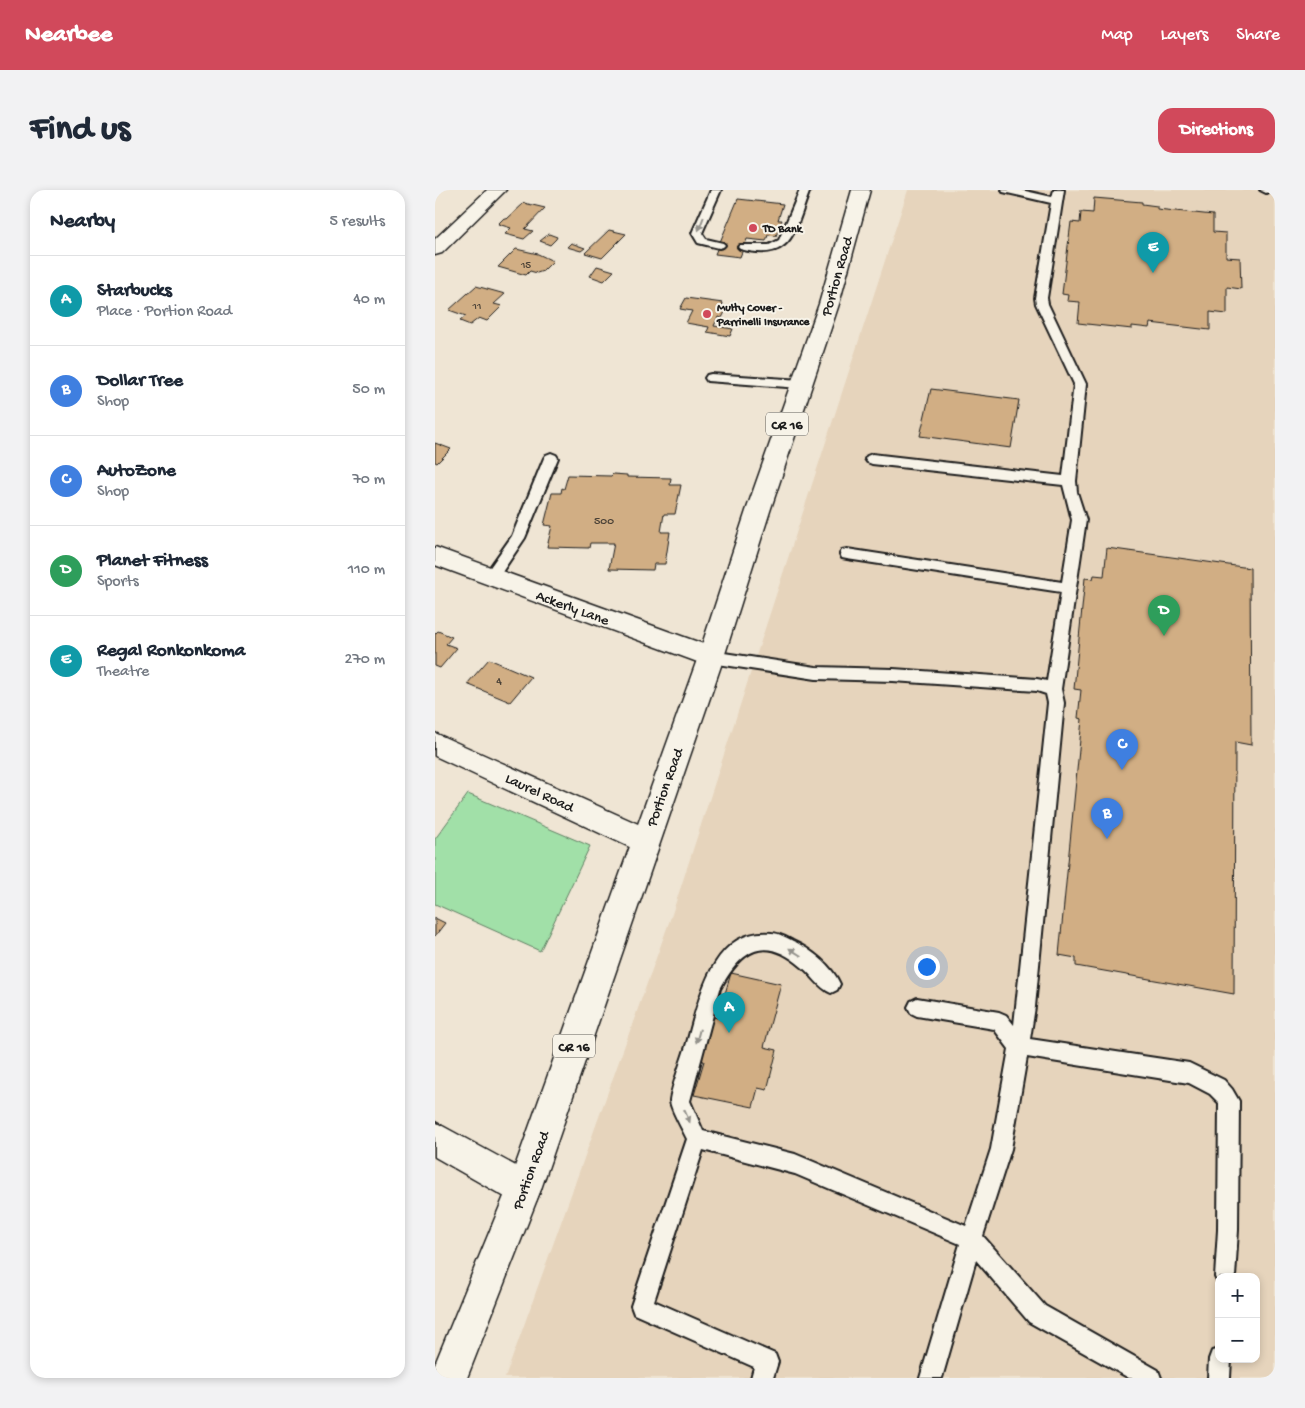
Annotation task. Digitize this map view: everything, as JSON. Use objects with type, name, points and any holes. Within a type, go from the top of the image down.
[{"type":"main road","points":[[435,250],[497,190]]},
{"type":"main road","name":"Portion Road","points":[[448,1378],[524,1189],[711,658],[758,510],[829,304],[861,190]]},
{"type":"main road","name":"Ackerly Lane","points":[[435,556],[711,658]]},
{"type":"main road","name":"Laurel Road","points":[[435,744],[646,841]]},
{"type":"main road","points":[[435,1139],[524,1189]]},
{"type":"lane","points":[[716,190],[697,233],[702,241],[719,245]]},
{"type":"lane","points":[[743,247],[768,250],[778,247],[784,241],[805,190]]},
{"type":"lane","points":[[931,1378],[1001,1149],[1019,1047],[1028,992],[1056,703],[1053,689],[1079,520],[1070,492],[1069,481],[1079,384],[1042,304],[1041,298],[1057,196],[1007,190]]},
{"type":"lane","points":[[711,378],[801,384]]},
{"type":"lane","points":[[491,577],[518,538],[551,458]]},
{"type":"lane","points":[[872,459],[1069,481]]},
{"type":"lane","points":[[847,554],[1068,588]]},
{"type":"lane","points":[[711,658],[816,673],[893,675],[1037,685],[1053,689]]},
{"type":"lane","points":[[762,1378],[767,1362],[642,1306],[697,1139],[680,1101],[712,987],[722,968],[734,952],[750,942],[773,941],[795,951],[809,961],[831,984]]},
{"type":"lane","points":[[917,1006],[999,1021],[1019,1047],[1189,1073],[1211,1082],[1223,1091],[1229,1101],[1228,1230],[1225,1273]]},
{"type":"lane","points":[[697,1139],[795,1164],[972,1239],[1037,1314],[1151,1378]]},
{"type":"lane","points":[[1219,1378],[1220,1363]]},
{"type":"shaded area","points":[[908,190],[1275,190],[1275,1378],[505,1378],[672,914]]},
{"type":"green space","points":[[468,794],[590,846],[540,951],[435,904],[435,839]]},
{"type":"building","points":[[1094,198],[1142,202],[1142,204],[1157,206],[1157,209],[1213,215],[1213,232],[1226,233],[1226,257],[1240,258],[1241,289],[1227,287],[1227,314],[1210,312],[1210,330],[1150,323],[1149,328],[1132,326],[1132,329],[1078,323],[1080,302],[1067,301],[1068,295],[1062,294],[1071,222],[1080,223],[1081,212],[1093,213]]},
{"type":"building","name":"TD Bank","points":[[738,199],[783,204],[778,220],[782,220],[776,236],[768,235],[766,241],[747,239],[740,257],[715,254]]},
{"type":"building","points":[[524,203],[545,208],[525,229],[533,231],[524,239],[505,234],[511,228],[498,224],[504,218],[507,219]]},
{"type":"building","points":[[609,230],[626,234],[602,258],[585,253]]},
{"type":"building","points":[[549,234],[557,237],[550,245],[540,241]]},
{"type":"building","points":[[571,243],[585,248],[581,251],[567,247]]},
{"type":"building","points":[[516,249],[538,254],[553,261],[543,271],[537,273],[530,271],[526,275],[498,267]]},
{"type":"building","points":[[597,266],[614,271],[604,281],[590,276]]},
{"type":"building","points":[[476,286],[505,294],[494,304],[502,306],[487,321],[479,318],[470,325],[460,321],[466,316],[449,310]]},
{"type":"building","name":"Multy Cover - Parrinelli Insurance","points":[[686,298],[723,303],[722,307],[727,308],[722,318],[718,317],[714,326],[733,329],[730,336],[707,332],[709,327],[686,323],[692,311],[680,309]]},
{"type":"building","points":[[931,389],[1019,400],[1011,448],[920,436]]},
{"type":"building","points":[[435,443],[451,449],[437,463],[435,462]]},
{"type":"building","points":[[613,474],[627,475],[627,477],[671,478],[670,485],[681,485],[675,514],[664,514],[661,532],[670,532],[665,564],[654,564],[653,570],[609,569],[614,543],[590,543],[589,548],[547,547],[552,526],[544,525],[552,493],[561,493],[568,475],[611,476]]},
{"type":"building","points":[[1107,548],[1250,568],[1251,745],[1235,742],[1234,994],[1076,966],[1076,958],[1059,955],[1082,719],[1078,718],[1081,690],[1074,689],[1085,578],[1093,579],[1094,575],[1104,576]]},
{"type":"building","points":[[438,631],[452,637],[446,644],[457,648],[440,668],[435,666],[435,634]]},
{"type":"building","points":[[489,659],[531,677],[510,702],[467,684]]},
{"type":"building","points":[[435,918],[445,923],[435,936]]},
{"type":"building","points":[[731,973],[781,984],[764,1047],[777,1050],[767,1090],[758,1088],[753,1107],[694,1095],[704,1061],[682,1056],[695,1013],[718,1018]]},
{"type":"place","name":"TD Bank","points":[[753,228]]},
{"type":"place","name":"Regal Ronkonkoma","points":[[1153,273]]},
{"type":"place","name":"Multy Cover - Parrinelli Insurance","points":[[707,314]]},
{"type":"place","name":"Planet Fitness","points":[[1164,636]]},
{"type":"place","name":"AutoZone","points":[[1122,770]]},
{"type":"place","name":"Dollar Tree","points":[[1107,839]]},
{"type":"place","name":"Starbucks","points":[[729,1033]]}]
